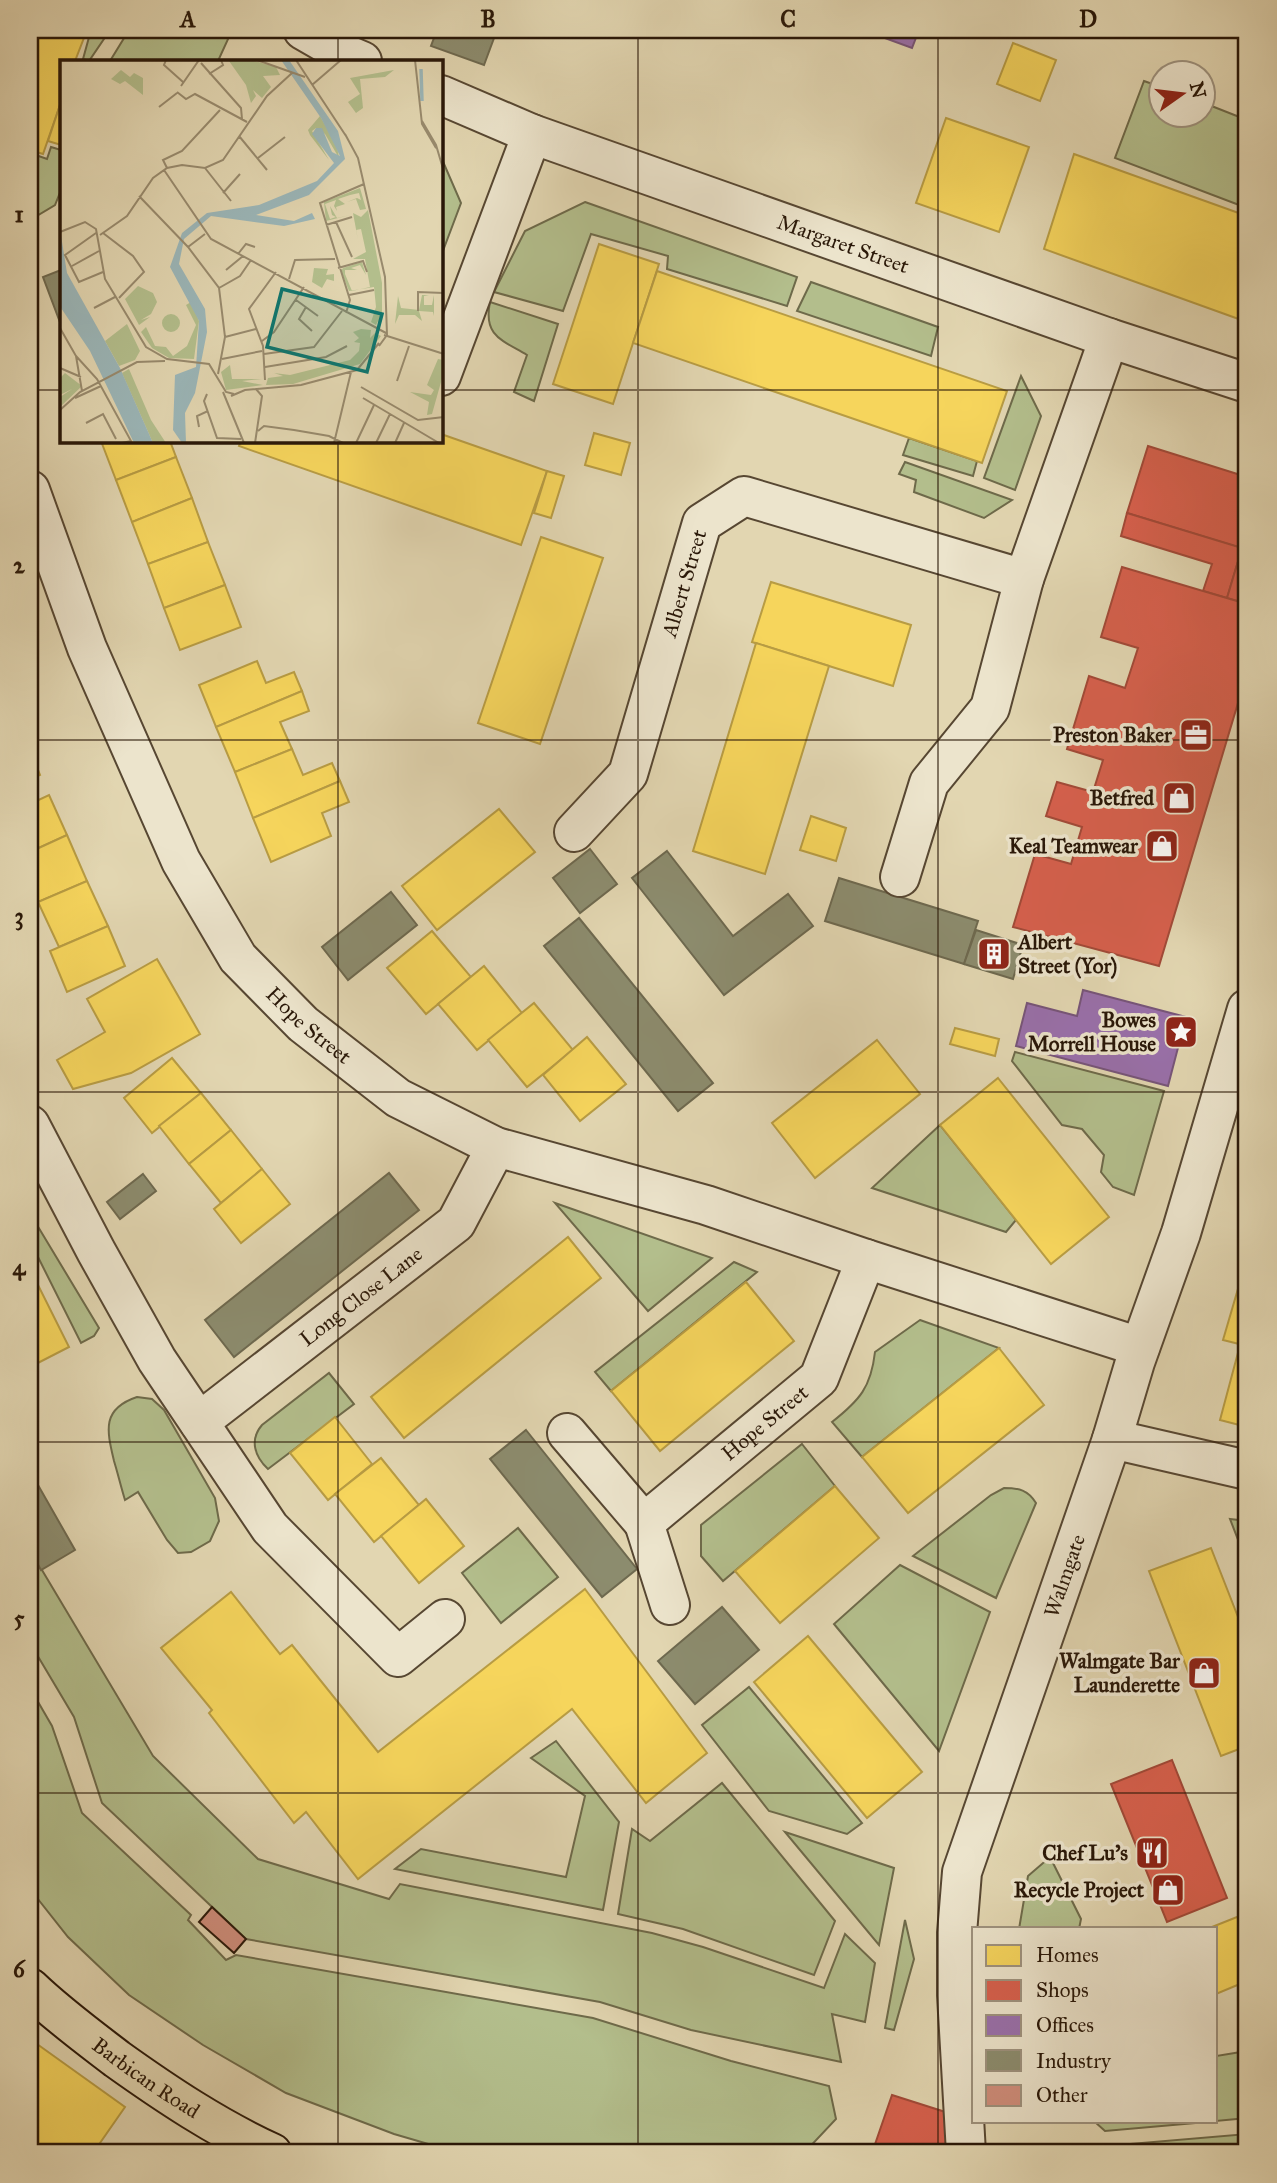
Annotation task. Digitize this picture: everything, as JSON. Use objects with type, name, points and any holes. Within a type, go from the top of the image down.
[{"type":"main road","name":"Barbican Road","points":[[30,1988],[71,2025],[228,2144],[272,2153]]},
{"type":"street","points":[[303,30],[360,60]]},
{"type":"street","name":"Margaret Street","points":[[443,96],[532,134],[1109,338],[1247,383]]},
{"type":"street","points":[[443,371],[532,134]]},
{"type":"street","points":[[900,877],[929,783],[990,708],[1024,579],[1109,338]]},
{"type":"street","name":"Hope Street","points":[[30,490],[87,648],[175,848],[238,958],[303,1024],[398,1098],[496,1147],[706,1205],[1140,1347]]},
{"type":"street","name":"Albert Street","points":[[574,832],[628,774],[702,523],[744,496],[1024,579]]},
{"type":"street","name":"Walmgate","points":[[966,2153],[957,1995],[957,1933],[962,1872],[1181,1233],[1247,1009]]},
{"type":"street","points":[[30,1125],[157,1360],[270,1528],[398,1657],[444,1619]]},
{"type":"street","name":"Long Close Lane","points":[[199,1422],[456,1223],[496,1147]]},
{"type":"street","name":"Hope Street","points":[[644,1523],[819,1378],[866,1259]]},
{"type":"street","points":[[567,1433],[644,1523],[670,1605]]},
{"type":"street","points":[[1112,1439],[1247,1470]]},
{"type":"green space","points":[[91,30],[110,30],[90,60],[83,59]]},
{"type":"green space","points":[[129,30],[218,30],[229,37],[218,60],[111,60]]},
{"type":"green space","points":[[1144,81],[1148,82],[1148,130],[1218,130],[1218,109],[1247,120],[1247,208],[1115,158]]},
{"type":"green space","points":[[51,147],[60,150],[60,192],[55,205],[30,220],[30,153],[47,159]]},
{"type":"green space","points":[[443,162],[461,203],[443,251]]},
{"type":"green space","points":[[585,202],[797,277],[787,306],[667,269],[668,256],[591,234],[563,311],[494,292],[525,231]]},
{"type":"green space","points":[[811,282],[938,327],[931,356],[797,311]]},
{"type":"green space","points":[[490,302],[558,324],[534,401],[514,392],[527,355],[496,336],[489,323]]},
{"type":"green space","points":[[1021,376],[1041,416],[1015,490],[984,478]]},
{"type":"green space","points":[[909,438],[977,461],[973,476],[903,455]]},
{"type":"green space","points":[[905,462],[1012,500],[984,518],[914,492],[916,480],[899,474]]},
{"type":"green space","points":[[1015,1052],[1164,1091],[1134,1195],[1113,1187],[1101,1172],[1104,1155],[1082,1129],[1062,1125],[1012,1061]]},
{"type":"green space","points":[[940,1125],[1016,1220],[1006,1232],[872,1188]]},
{"type":"green space","points":[[555,1203],[712,1258],[648,1311]]},
{"type":"green space","points":[[34,1220],[99,1328],[94,1336],[81,1343],[30,1241],[30,1222]]},
{"type":"green space","points":[[734,1262],[757,1272],[611,1391],[595,1372]]},
{"type":"green space","points":[[920,1320],[999,1348],[862,1457],[832,1422],[850,1407],[867,1384],[875,1352]]},
{"type":"green space","points":[[329,1373],[354,1404],[268,1469],[255,1448],[258,1431],[262,1425]]},
{"type":"green space","points":[[137,1397],[152,1399],[164,1410],[215,1498],[219,1521],[210,1541],[191,1552],[178,1553],[138,1492],[125,1500],[112,1450],[109,1422],[117,1408]]},
{"type":"green space","points":[[802,1444],[835,1486],[723,1581],[701,1556],[701,1525]]},
{"type":"green space","points":[[1004,1488],[1023,1491],[1036,1503],[996,1598],[913,1556],[991,1495]]},
{"type":"green space","points":[[1230,1519],[1247,1521],[1247,1563]]},
{"type":"green space","points":[[518,1528],[558,1577],[501,1623],[462,1573]]},
{"type":"green space","points":[[30,1550],[153,1756],[258,1859],[389,1899],[400,1884],[652,1933],[703,1947],[824,1988],[845,1934],[875,1963],[865,2022],[832,2014],[841,2062],[691,2030],[600,2002],[246,1939],[102,1803],[74,1717],[30,1643]]},
{"type":"green space","points":[[900,1565],[990,1612],[939,1751],[834,1624]]},
{"type":"green space","points":[[749,1687],[862,1823],[847,1834],[769,1811],[702,1725]]},
{"type":"green space","points":[[30,1688],[52,1726],[82,1813],[191,1915],[188,1920],[226,1960],[236,1955],[593,2018],[731,2061],[829,2086],[836,2119],[804,2153],[459,2153],[394,2134],[286,2093],[203,2045],[129,1995],[68,1937],[30,1889]]},
{"type":"green space","points":[[556,1741],[619,1822],[603,1910],[395,1869],[421,1849],[566,1877],[585,1796],[531,1758]]},
{"type":"green space","points":[[722,1783],[835,1921],[814,1975],[683,1929],[618,1914],[632,1829],[650,1841]]},
{"type":"green space","points":[[785,1832],[894,1868],[879,1945]]},
{"type":"green space","points":[[1050,1857],[1081,1919],[1079,1927],[1019,1927],[1028,1876]]},
{"type":"green space","points":[[905,1920],[914,1959],[894,2030],[885,2028]]},
{"type":"green space","points":[[1247,2051],[1247,2118],[1218,2121],[1218,2056]]},
{"type":"green space","points":[[1097,2124],[1184,2124],[1105,2131]]},
{"type":"green space","points":[[1247,2134],[1247,2153],[1024,2153]]},
{"type":"building: Homes","points":[[30,30],[87,30],[75,60],[60,60],[60,105],[43,154],[30,150]]},
{"type":"building: Homes","points":[[1013,43],[1056,60],[1040,101],[997,84]]},
{"type":"building: Homes","points":[[60,105],[60,145],[48,141]]},
{"type":"building: Homes","points":[[946,118],[1029,147],[999,232],[916,203]]},
{"type":"building: Homes","points":[[1074,154],[1247,216],[1247,322],[1044,249]]},
{"type":"building: Homes","points":[[599,244],[659,264],[613,404],[553,384]]},
{"type":"building: Homes","points":[[657,271],[1007,391],[982,463],[633,343]]},
{"type":"building: Homes","points":[[594,433],[630,443],[621,475],[585,465]]},
{"type":"building: Homes","points":[[443,435],[547,471],[521,545],[239,446],[240,443],[443,443]]},
{"type":"building: Homes","points":[[102,443],[171,443],[176,457],[116,480]]},
{"type":"building: Homes","points":[[176,457],[192,498],[132,522],[116,480]]},
{"type":"building: Homes","points":[[547,471],[564,476],[551,518],[534,513]]},
{"type":"building: Homes","points":[[192,498],[208,542],[148,564],[132,522]]},
{"type":"building: Homes","points":[[541,537],[603,558],[540,744],[478,723]]},
{"type":"building: Homes","points":[[208,542],[225,585],[164,608],[148,564]]},
{"type":"building: Homes","points":[[771,582],[911,625],[893,686],[752,642]]},
{"type":"building: Homes","points":[[225,585],[241,627],[180,650],[164,608]]},
{"type":"building: Homes","points":[[756,643],[829,666],[765,874],[693,851]]},
{"type":"building: Homes","points":[[257,661],[266,683],[294,672],[302,691],[216,727],[199,685]]},
{"type":"building: Homes","points":[[302,691],[309,711],[280,722],[292,749],[235,772],[216,727]]},
{"type":"building: Homes","points":[[30,749],[40,775],[30,779]]},
{"type":"building: Homes","points":[[292,749],[303,775],[332,763],[340,781],[253,818],[235,772]]},
{"type":"building: Homes","points":[[340,781],[349,802],[322,813],[331,836],[271,862],[253,818]]},
{"type":"building: Homes","points":[[49,795],[67,835],[30,852],[30,804]]},
{"type":"building: Homes","points":[[499,809],[535,852],[437,930],[402,886]]},
{"type":"building: Homes","points":[[811,816],[846,828],[836,861],[800,850]]},
{"type":"building: Homes","points":[[67,835],[87,881],[38,902],[30,882],[30,852]]},
{"type":"building: Homes","points":[[87,881],[108,926],[59,947],[38,902]]},
{"type":"building: Homes","points":[[108,926],[125,966],[67,992],[50,951]]},
{"type":"building: Homes","points":[[432,931],[471,977],[426,1014],[387,968]]},
{"type":"building: Homes","points":[[157,959],[200,1034],[131,1073],[73,1089],[57,1060],[105,1032],[87,999]]},
{"type":"building: Homes","points":[[484,966],[522,1013],[477,1050],[438,1004]]},
{"type":"building: Homes","points":[[534,1003],[573,1050],[527,1087],[488,1040]]},
{"type":"building: Homes","points":[[955,1028],[999,1039],[995,1056],[950,1044]]},
{"type":"building: Homes","points":[[587,1037],[626,1084],[580,1121],[543,1075]]},
{"type":"building: Homes","points":[[877,1040],[920,1094],[815,1178],[772,1123]]},
{"type":"building: Homes","points":[[172,1058],[201,1093],[152,1133],[124,1098]]},
{"type":"building: Homes","points":[[998,1078],[1109,1217],[1051,1264],[940,1125]]},
{"type":"building: Homes","points":[[201,1093],[231,1130],[189,1164],[159,1126]]},
{"type":"building: Homes","points":[[231,1130],[262,1169],[221,1203],[189,1164]]},
{"type":"building: Homes","points":[[262,1169],[290,1204],[241,1243],[214,1209]]},
{"type":"building: Homes","points":[[568,1237],[601,1278],[404,1438],[371,1397]]},
{"type":"building: Homes","points":[[1247,1254],[1247,1284],[1240,1282]]},
{"type":"building: Homes","points":[[30,1269],[69,1347],[30,1367]]},
{"type":"building: Homes","points":[[746,1282],[794,1341],[660,1451],[611,1391]]},
{"type":"building: Homes","points":[[1240,1282],[1247,1284],[1247,1346],[1223,1340]]},
{"type":"building: Homes","points":[[1240,1345],[1247,1346],[1247,1427],[1220,1420]]},
{"type":"building: Homes","points":[[999,1348],[1044,1405],[908,1513],[862,1457]]},
{"type":"building: Homes","points":[[335,1417],[372,1464],[328,1500],[290,1453]]},
{"type":"building: Homes","points":[[381,1458],[419,1505],[374,1542],[335,1494]]},
{"type":"building: Homes","points":[[835,1486],[879,1538],[780,1623],[735,1571]]},
{"type":"building: Homes","points":[[426,1499],[464,1546],[419,1583],[381,1536]]},
{"type":"building: Homes","points":[[1211,1548],[1247,1640],[1247,1746],[1221,1756],[1149,1571]]},
{"type":"building: Homes","points":[[585,1589],[707,1753],[646,1803],[572,1709],[358,1879],[306,1812],[294,1823],[209,1713],[212,1710],[161,1648],[231,1592],[280,1654],[292,1645],[378,1752]]},
{"type":"building: Homes","points":[[808,1636],[922,1772],[867,1818],[754,1682]]},
{"type":"building: Homes","points":[[1247,1913],[1247,1981],[1218,1993],[1218,1927],[1212,1927]]},
{"type":"building: Homes","points":[[30,2039],[125,2107],[93,2153],[30,2153]]},
{"type":"building: Shops","points":[[1148,446],[1247,477],[1247,550],[1127,513]]},
{"type":"building: Shops","points":[[1127,513],[1242,548],[1227,598],[1203,591],[1212,564],[1121,536]]},
{"type":"building: Shops","points":[[1242,548],[1247,550],[1247,604],[1227,598]]},
{"type":"building: Shops","points":[[1122,567],[1247,604],[1247,673],[1159,966],[1013,927],[1035,854],[1071,864],[1082,827],[1046,816],[1057,782],[1093,792],[1103,760],[1067,749],[1089,676],[1125,688],[1138,648],[1101,637]]},
{"type":"building: Shops","points":[[1172,1760],[1227,1898],[1167,1922],[1111,1784]]},
{"type":"building: Shops","points":[[892,2095],[961,2117],[949,2153],[872,2153]]},
{"type":"building: Offices","points":[[863,30],[919,30],[912,48]]},
{"type":"building: Offices","points":[[1083,990],[1186,1017],[1168,1086],[1016,1046],[1027,1003],[1077,1016]]},
{"type":"building: Industry","points":[[437,30],[497,30],[484,65],[431,46]]},
{"type":"building: Industry","points":[[60,270],[60,322],[43,277]]},
{"type":"building: Industry","points":[[590,849],[617,884],[580,913],[553,878]]},
{"type":"building: Industry","points":[[667,851],[733,936],[788,894],[813,926],[724,995],[632,878]]},
{"type":"building: Industry","points":[[839,878],[978,921],[964,964],[825,921]]},
{"type":"building: Industry","points":[[391,892],[417,925],[348,980],[322,947]]},
{"type":"building: Industry","points":[[579,918],[713,1083],[678,1111],[544,946]]},
{"type":"building: Industry","name":"Albert Street (Yor)","points":[[976,930],[1023,945],[1013,979],[964,964]]},
{"type":"building: Industry","points":[[389,1173],[419,1210],[234,1357],[205,1320]]},
{"type":"building: Industry","points":[[143,1174],[156,1191],[120,1219],[107,1202]]},
{"type":"building: Industry","points":[[526,1430],[637,1569],[602,1597],[490,1459]]},
{"type":"building: Industry","points":[[30,1471],[75,1550],[41,1570],[30,1550]]},
{"type":"building: Industry","points":[[722,1607],[759,1650],[695,1704],[658,1661]]},
{"type":"building: Other","points":[[212,1907],[246,1939],[234,1953],[199,1922]]},
{"type":"place","name":"Preston Baker","points":[[1196,735]]},
{"type":"place","name":"Betfred","points":[[1179,798]]},
{"type":"place","name":"Keal Teamwear","points":[[1162,846]]},
{"type":"place","name":"Albert Street (Yor)","points":[[994,954]]},
{"type":"place","name":"Bowes Morrell House","points":[[1181,1032]]},
{"type":"place","name":"Walmgate Bar Launderette","points":[[1204,1673]]},
{"type":"place","name":"Chef Lu's","points":[[1152,1853]]},
{"type":"place","name":"Recycle Project","points":[[1168,1890]]}]
